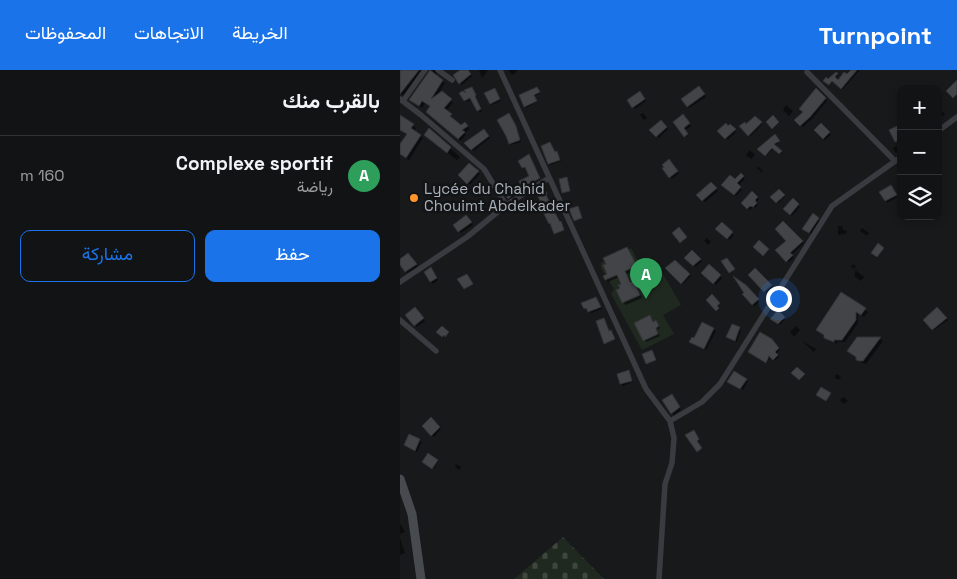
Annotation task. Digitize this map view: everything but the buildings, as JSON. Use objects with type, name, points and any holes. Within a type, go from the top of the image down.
[{"type":"street","points":[[424,70],[401,100],[484,169],[506,205]]},
{"type":"street","points":[[438,70],[452,80]]},
{"type":"street","points":[[500,70],[646,389],[670,422],[674,438],[672,463],[665,484],[659,579]]},
{"type":"street","points":[[808,72],[897,158]]},
{"type":"street","points":[[939,130],[957,118]]},
{"type":"street","points":[[670,422],[702,402],[720,384],[832,206],[897,160]]},
{"type":"street","points":[[400,282],[467,237],[506,205],[549,178]]},
{"type":"street","points":[[400,320],[436,351]]},
{"type":"street","points":[[400,479],[412,514],[421,579]]},
{"type":"green space","points":[[631,248],[641,267],[636,269],[643,281],[662,272],[681,305],[663,315],[674,334],[642,350],[611,294],[614,289],[601,268],[601,263]]},
{"type":"green space","points":[[563,537],[604,579],[514,579]]},
{"type":"place","name":"Lycée du Chahid Chouimt Abdelkader","points":[[414,198]]},
{"type":"place","name":"Complexe sportif","points":[[646,299]]}]
